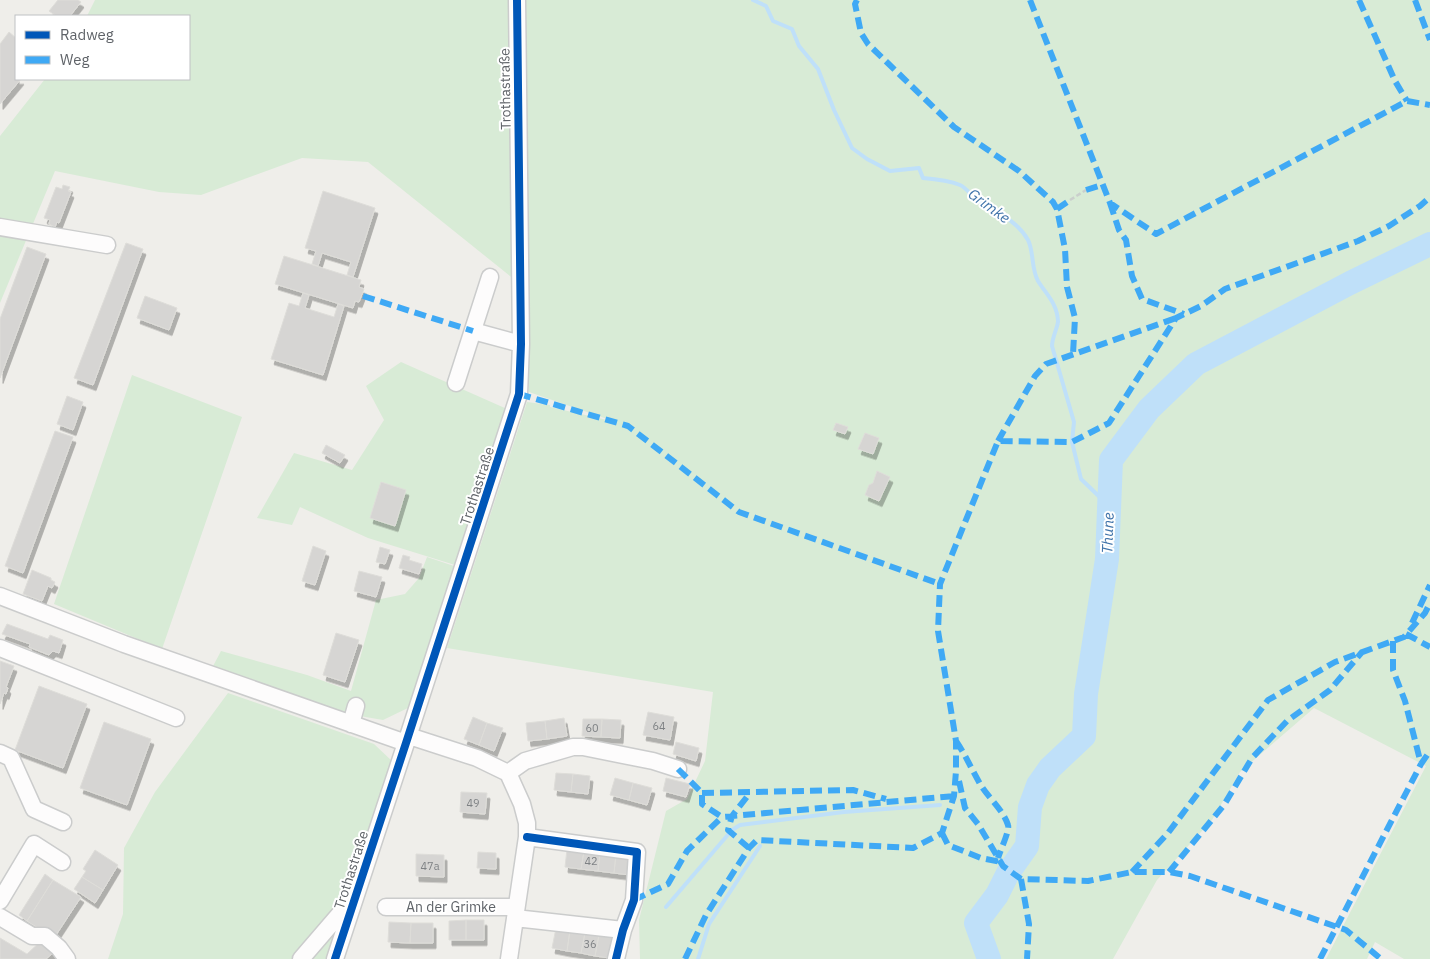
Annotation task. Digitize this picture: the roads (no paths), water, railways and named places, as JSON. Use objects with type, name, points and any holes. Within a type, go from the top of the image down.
[{"type":"street","name":"Trothastraße","points":[[335,959],[519,394],[521,344],[517,0]]},
{"type":"street","points":[[0,227],[107,245]]},
{"type":"street","points":[[456,383],[490,277]]},
{"type":"street","points":[[473,331],[521,344]]},
{"type":"street","points":[[0,596],[124,644],[351,724],[478,758],[508,773],[525,761],[573,747],[583,747],[653,761],[678,769]]},
{"type":"street","points":[[0,648],[176,718]]},
{"type":"street","points":[[351,724],[356,706]]},
{"type":"street","points":[[0,753],[11,758],[34,809],[63,822]]},
{"type":"street","name":"An der Grimke","points":[[508,773],[522,804],[527,823],[527,837],[509,959]]},
{"type":"street","points":[[527,837],[636,852],[634,900],[623,930],[616,959]]},
{"type":"street","points":[[0,901],[34,844],[62,862]]},
{"type":"street","points":[[301,959],[355,897]]},
{"type":"street","name":"An der Grimke","points":[[386,906],[516,912],[623,930]]},
{"type":"street","points":[[0,917],[32,936],[45,936],[59,948],[67,959]]},
{"type":"waterway","name":"Grimke","points":[[753,0],[766,6],[773,21],[792,29],[799,46],[818,69],[834,110],[852,148],[867,159],[890,171],[919,168],[923,178],[937,179],[960,185],[977,200],[1012,222],[1028,240],[1034,271],[1038,281],[1056,309],[1058,323],[1052,346],[1074,422],[1072,442],[1081,479],[1110,507]]},
{"type":"waterway","name":"Thune","points":[[989,959],[976,923],[997,895],[1008,873],[1027,846],[1030,807],[1038,785],[1050,768],[1084,736],[1086,694],[1107,559],[1111,460],[1149,409],[1196,364],[1350,283],[1430,244]]},
{"type":"waterway","points":[[666,907],[732,830],[740,825],[844,812],[940,805]]},
{"type":"waterway","points":[[698,959],[709,924],[760,846]]}]
